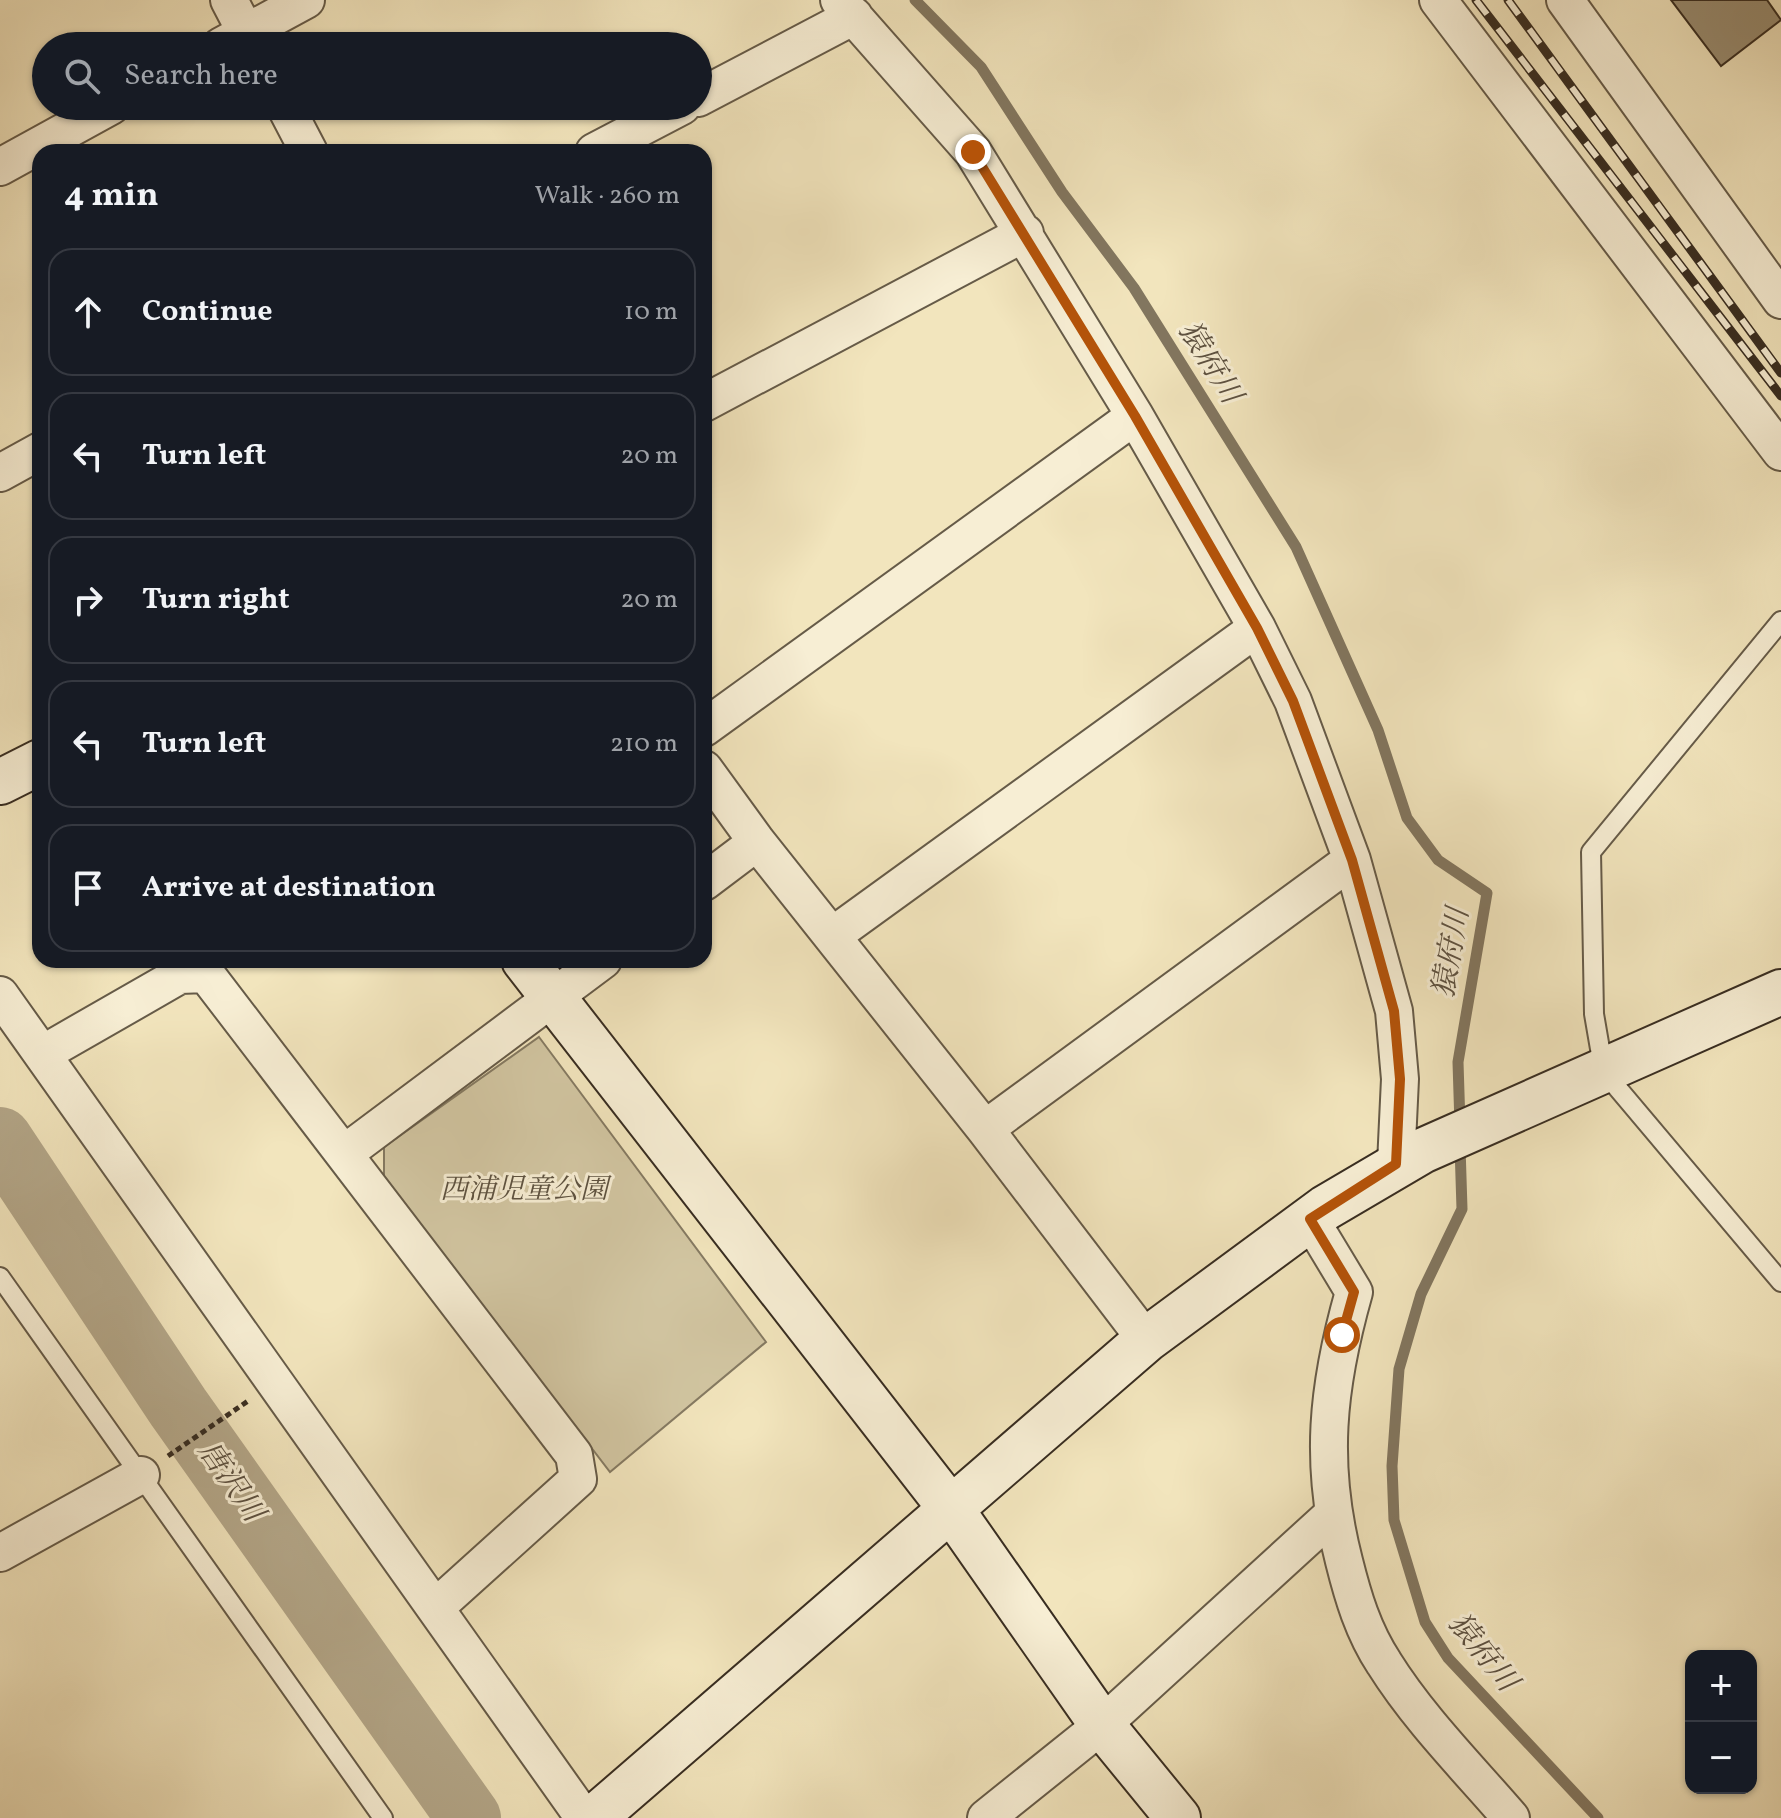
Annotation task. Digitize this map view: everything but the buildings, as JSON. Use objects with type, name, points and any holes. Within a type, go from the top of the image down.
[{"type":"street","points":[[229,0],[238,32]]},
{"type":"street","points":[[254,32],[306,0]]},
{"type":"street","points":[[1438,0],[1781,452]]},
{"type":"street","points":[[1565,0],[1781,300]]},
{"type":"street","points":[[712,89],[846,8],[973,152],[1135,416],[1257,628],[1293,701],[1352,860],[1394,1011],[1409,1158]]},
{"type":"street","points":[[42,144],[86,120]]},
{"type":"street","points":[[292,120],[305,144]]},
{"type":"street","points":[[609,144],[655,120]]},
{"type":"street","points":[[0,167],[32,149]]},
{"type":"street","points":[[712,399],[1025,233]]},
{"type":"street","points":[[712,722],[1135,416]]},
{"type":"street","points":[[0,473],[32,455]]},
{"type":"street","points":[[832,936],[1257,628]]},
{"type":"street","points":[[0,782],[32,766]]},
{"type":"street","points":[[712,780],[757,842],[985,1129],[1146,1340]]},
{"type":"street","points":[[712,876],[757,842]]},
{"type":"street","points":[[985,1129],[1352,860]]},
{"type":"street","points":[[530,968],[951,1509],[1102,1725],[1178,1818]]},
{"type":"street","points":[[345,1153],[593,968]]},
{"type":"street","points":[[44,1053],[180,975],[206,974],[574,1455],[578,1479],[435,1608]]},
{"type":"street","points":[[594,1818],[1146,1340],[1310,1219],[1409,1158],[1781,992]]},
{"type":"street","points":[[0,995],[584,1818]]},
{"type":"street","points":[[1310,1219],[1354,1292],[1329,1403],[1327,1460],[1332,1515],[1362,1623],[1382,1661],[1406,1695],[1511,1818]]},
{"type":"street","points":[[0,1553],[152,1467]]},
{"type":"street","points":[[986,1818],[1102,1725],[1332,1515]]},
{"type":"lane","points":[[1781,621],[1591,852],[1594,1014],[1604,1072],[1781,1282]]},
{"type":"lane","points":[[0,1277],[152,1467],[383,1818]]},
{"type":"path","points":[[152,1467],[252,1398]]},
{"type":"green space","name":"西浦児童公園","points":[[539,1037],[766,1342],[610,1472],[384,1177],[384,1147]]},
{"type":"waterway","name":"猿府川","points":[[915,0],[981,67],[1062,192],[1134,288],[1296,547],[1378,730],[1407,818],[1438,860],[1487,893],[1458,1062],[1460,1125]]},
{"type":"waterway","name":"唐沢川","points":[[0,1139],[178,1407],[469,1818]]},
{"type":"waterway","name":"猿府川","points":[[1460,1146],[1462,1209],[1421,1294],[1399,1369],[1392,1466],[1394,1520],[1425,1622],[1448,1658],[1598,1818]]},
{"type":"railway","points":[[1476,0],[1781,396]]},
{"type":"railway","points":[[1508,0],[1781,373]]},
{"type":"route","points":[[973,152],[1135,416],[1257,628],[1293,701],[1352,860],[1394,1011],[1400,1079],[1396,1164],[1310,1219],[1354,1292],[1342,1335]]}]
